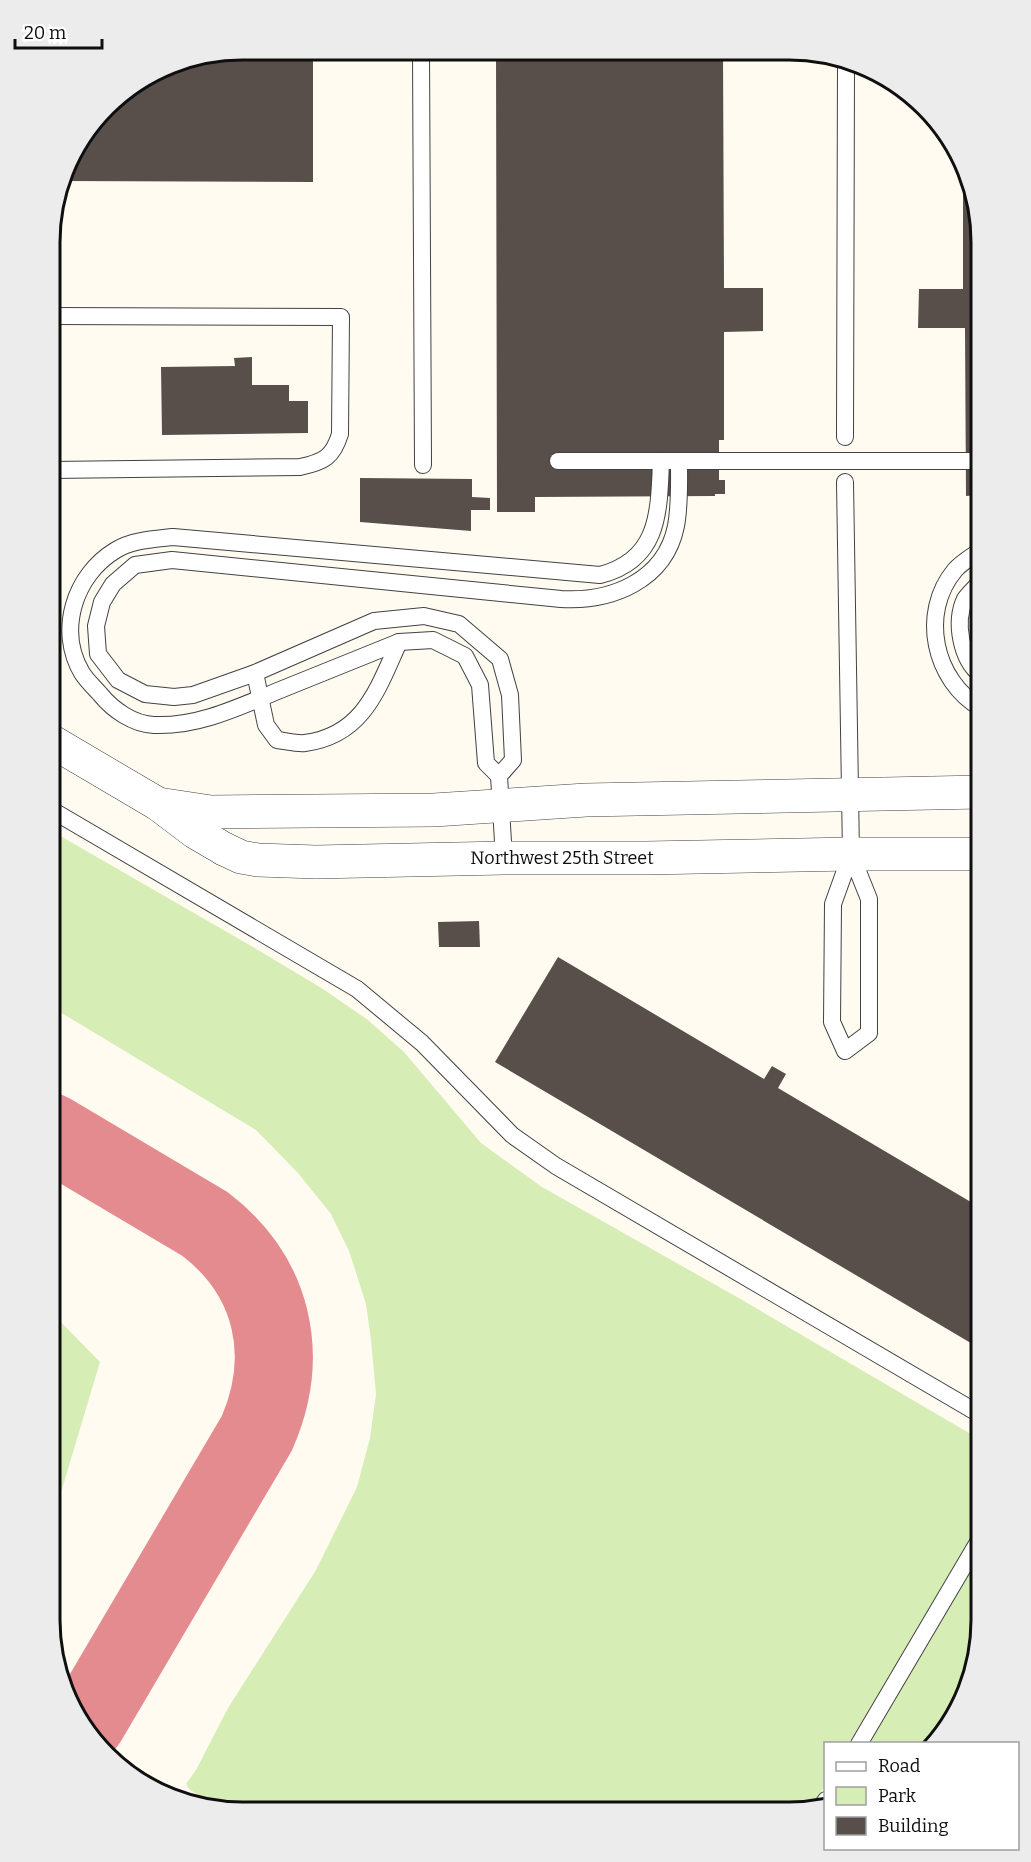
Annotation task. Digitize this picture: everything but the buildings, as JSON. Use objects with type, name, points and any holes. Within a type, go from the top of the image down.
[{"type":"street","name":"Northwest 25th Street","points":[[60,746],[158,804],[195,832],[224,849],[241,857],[273,861],[971,854]]},
{"type":"street","name":"Northwest 25th Street","points":[[158,804],[211,812],[434,810],[500,790],[586,800],[971,792]]},
{"type":"lane","points":[[421,60],[423,465]]},
{"type":"lane","points":[[845,437],[846,70]]},
{"type":"lane","points":[[60,316],[341,317],[340,434],[336,447],[328,457],[315,464],[300,467],[60,470]]},
{"type":"lane","points":[[558,461],[971,461]]},
{"type":"lane","points":[[504,858],[500,790],[486,763],[480,685],[465,656],[433,640],[399,642],[203,720],[153,725],[124,716],[105,701],[82,674],[72,651],[69,627],[73,606],[80,588],[98,563],[117,549],[138,542],[173,537],[600,575],[615,571],[631,562],[645,548],[654,529],[660,496],[661,461]]},
{"type":"lane","points":[[500,790],[513,760],[510,694],[500,659],[459,624],[424,616],[374,621],[255,673],[193,695],[174,697],[145,694],[118,680],[99,654],[96,626],[102,602],[113,584],[135,565],[172,560],[549,598],[589,599],[615,593],[641,580],[662,558],[676,528],[679,461]]},
{"type":"lane","points":[[845,482],[851,854],[833,904],[832,1022],[845,1051],[869,1033],[869,899],[851,854]]},
{"type":"lane","points":[[971,558],[956,569],[940,595],[935,622],[937,650],[951,682],[971,702]]},
{"type":"lane","points":[[971,592],[966,598],[961,612],[960,634],[971,660]]},
{"type":"lane","points":[[255,673],[266,725],[277,740],[304,743],[332,736],[355,722],[374,696],[399,642]]},
{"type":"lane","points":[[60,815],[357,989],[422,1043],[503,1127],[556,1166],[971,1409]]},
{"type":"lane","points":[[860,1742],[971,1554]]},
{"type":"green space","points":[[60,836],[258,950],[323,989],[368,1020],[404,1052],[481,1143],[542,1187],[737,1297],[971,1434],[971,1541],[850,1742],[824,1742],[824,1787],[817,1799],[789,1802],[242,1802],[203,1797],[190,1790],[186,1784],[196,1770],[228,1708],[316,1570],[357,1487],[370,1438],[376,1394],[366,1304],[349,1251],[331,1214],[298,1173],[256,1130],[60,1012]]},
{"type":"green space","points":[[60,1321],[100,1362],[60,1496]]},
{"type":"green space","points":[[971,1568],[971,1632],[965,1667],[947,1711],[924,1742],[868,1742]]},
{"type":"taxiway","points":[[60,1138],[205,1224],[228,1245],[247,1268],[260,1292],[269,1319],[273,1346],[273,1375],[267,1404],[257,1433],[89,1718]]}]
